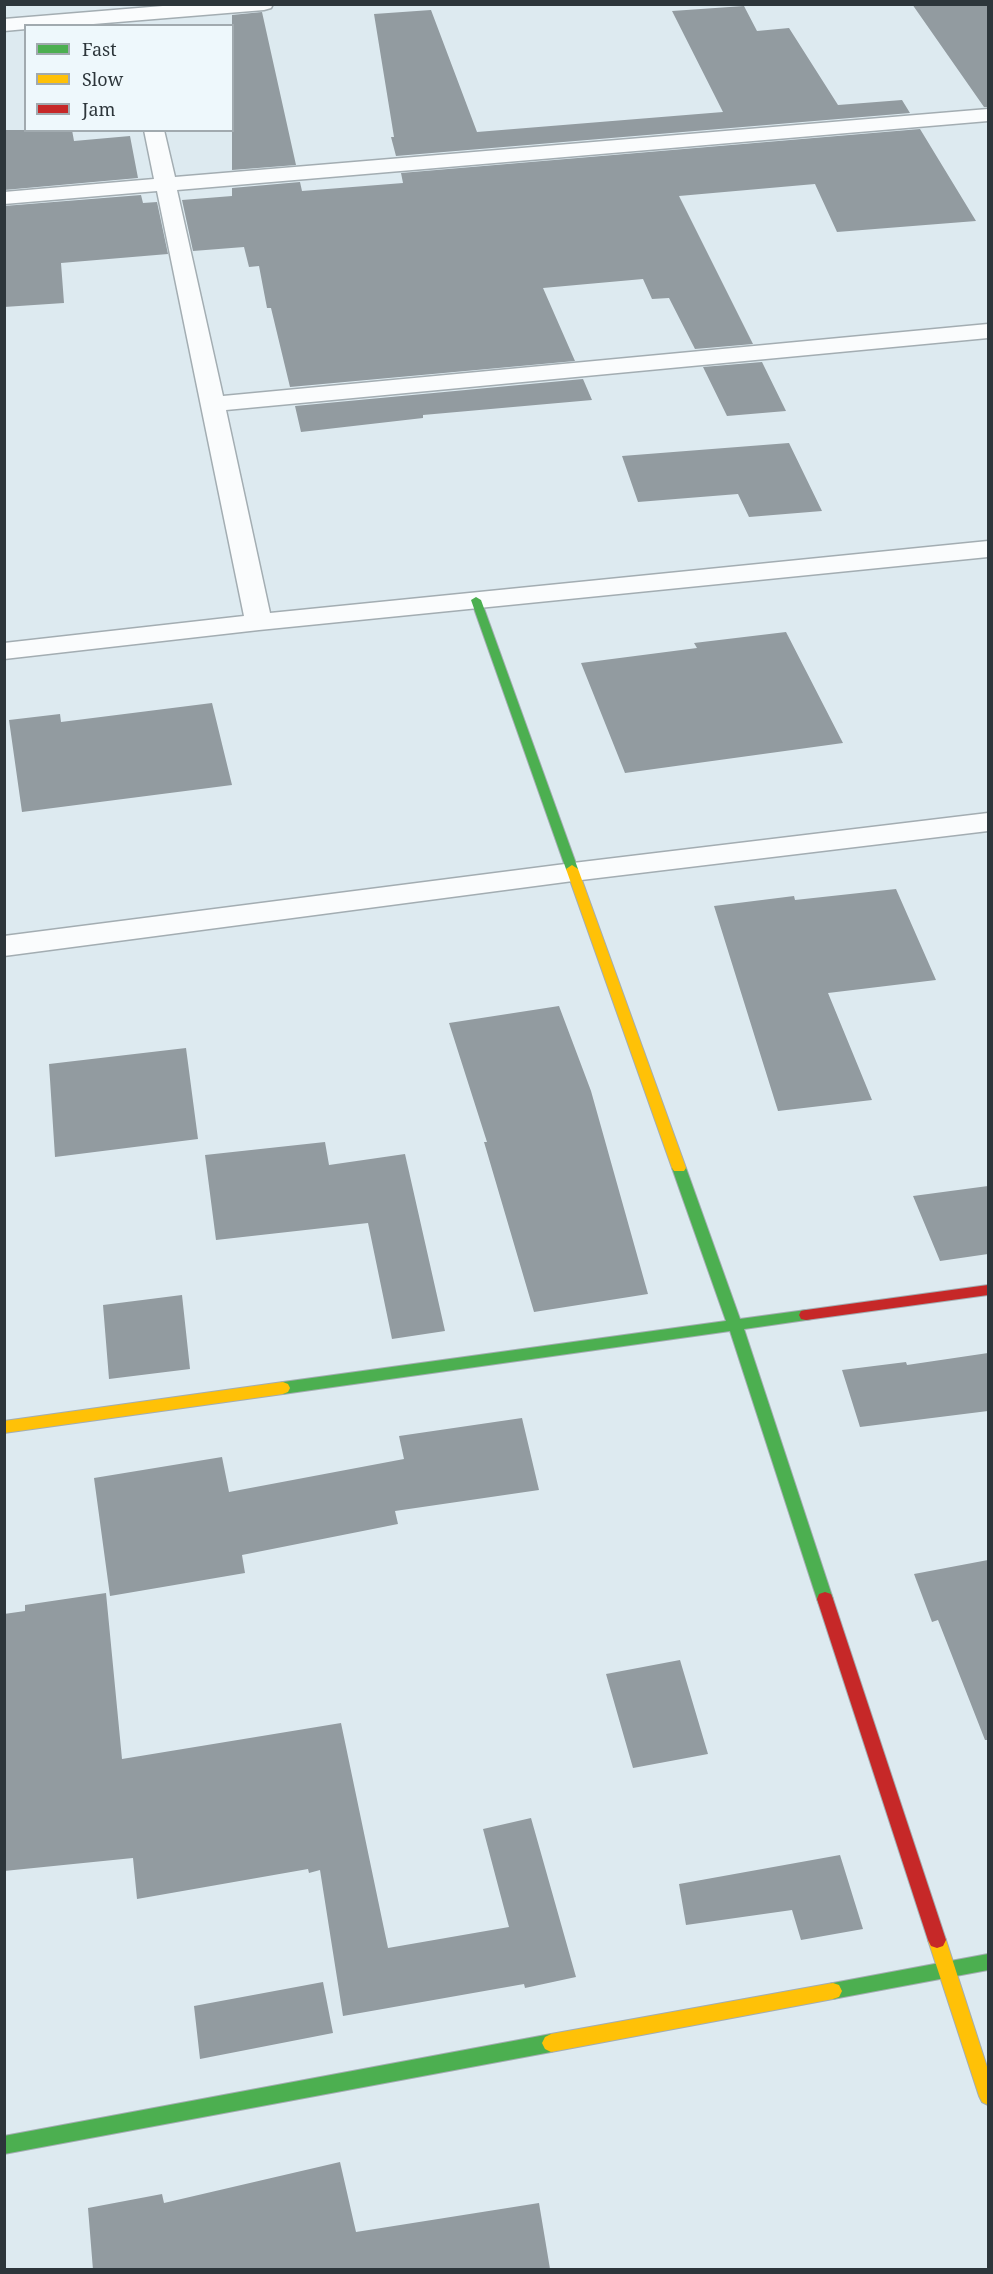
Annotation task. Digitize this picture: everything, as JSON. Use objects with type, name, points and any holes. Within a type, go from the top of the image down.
[{"type":"street","points":[[4,25],[264,4]]},
{"type":"street","points":[[4,198],[988,115]]},
{"type":"street","points":[[154,132],[259,622]]},
{"type":"street","points":[[212,404],[988,331]]},
{"type":"street","points":[[4,651],[259,622],[988,549]]},
{"type":"street","points":[[476,600],[735,1325],[988,2096]]},
{"type":"street","points":[[4,946],[573,872],[988,822]]},
{"type":"street","points":[[4,1427],[988,1290]]},
{"type":"street","points":[[4,2145],[988,1962]]},
{"type":"building","points":[[912,4],[988,4],[988,107],[984,107]]},
{"type":"building","points":[[744,6],[757,31],[789,28],[838,105],[902,100],[910,113],[396,156],[391,137],[394,137],[374,14],[431,10],[477,132],[723,112],[672,11]]},
{"type":"building","points":[[262,12],[296,165],[232,170],[234,24],[232,24],[232,15]]},
{"type":"building","points":[[920,129],[976,221],[837,232],[815,184],[679,196],[753,344],[695,349],[669,298],[652,299],[643,279],[543,288],[575,361],[290,387],[271,308],[267,308],[259,266],[249,267],[244,247],[193,251],[182,200],[232,196],[232,188],[300,182],[302,191],[403,183],[401,173]]},
{"type":"building","points":[[4,130],[72,132],[74,141],[130,136],[138,178],[4,190]]},
{"type":"building","points":[[141,195],[143,203],[157,202],[168,254],[61,263],[64,303],[4,307],[4,206]]},
{"type":"building","points":[[762,362],[786,411],[727,416],[703,367]]},
{"type":"building","points":[[583,379],[592,400],[423,415],[423,418],[301,432],[295,406]]},
{"type":"building","points":[[789,443],[822,511],[749,517],[738,494],[638,502],[622,456]]},
{"type":"building","points":[[786,632],[843,743],[625,773],[581,663],[697,648],[694,643]]},
{"type":"building","points":[[212,703],[232,785],[22,812],[9,720],[60,714],[61,722]]},
{"type":"building","points":[[896,889],[936,980],[828,993],[872,1100],[778,1111],[714,906],[794,896],[795,900]]},
{"type":"building","points":[[559,1006],[591,1091],[648,1294],[534,1312],[484,1142],[487,1142],[449,1023]]},
{"type":"building","points":[[186,1048],[198,1139],[55,1157],[49,1064]]},
{"type":"building","points":[[325,1142],[329,1165],[405,1154],[445,1331],[392,1339],[368,1223],[216,1240],[205,1155]]},
{"type":"building","points":[[988,1186],[988,1254],[940,1261],[913,1196]]},
{"type":"building","points":[[182,1295],[190,1369],[109,1379],[103,1305]]},
{"type":"building","points":[[988,1353],[988,1411],[860,1427],[842,1370],[906,1362],[907,1365]]},
{"type":"building","points":[[522,1418],[539,1490],[395,1511],[398,1524],[242,1555],[245,1573],[110,1596],[94,1478],[222,1457],[229,1492],[404,1459],[399,1436]]},
{"type":"building","points":[[988,1560],[988,1740],[985,1740],[938,1620],[932,1622],[914,1574]]},
{"type":"building","points":[[106,1593],[122,1759],[341,1723],[388,1948],[509,1927],[483,1829],[531,1818],[576,1977],[525,1988],[524,1984],[343,2016],[320,1870],[309,1873],[308,1869],[137,1899],[133,1858],[4,1871],[4,1614],[25,1611],[25,1605]]},
{"type":"building","points":[[680,1660],[708,1754],[633,1768],[606,1674]]},
{"type":"building","points":[[840,1855],[863,1929],[801,1940],[792,1910],[686,1925],[679,1884]]},
{"type":"building","points":[[323,1982],[333,2033],[200,2059],[194,2006]]},
{"type":"building","points":[[340,2162],[356,2232],[539,2203],[550,2269],[93,2270],[88,2208],[162,2194],[164,2203]]},
{"type":"traffic: fast","points":[[476,600],[572,869]]},
{"type":"traffic: fast","points":[[679,1168],[735,1325],[825,1599]]},
{"type":"traffic: fast","points":[[283,1388],[806,1315]]},
{"type":"traffic: fast","points":[[833,1991],[988,1962]]},
{"type":"traffic: fast","points":[[4,2145],[551,2043]]},
{"type":"traffic: slow","points":[[572,869],[679,1168]]},
{"type":"traffic: slow","points":[[4,1427],[283,1388]]},
{"type":"traffic: slow","points":[[937,1940],[988,2096]]},
{"type":"traffic: slow","points":[[551,2043],[833,1991]]},
{"type":"traffic: jam","points":[[806,1315],[988,1290]]},
{"type":"traffic: jam","points":[[825,1599],[937,1940]]}]
